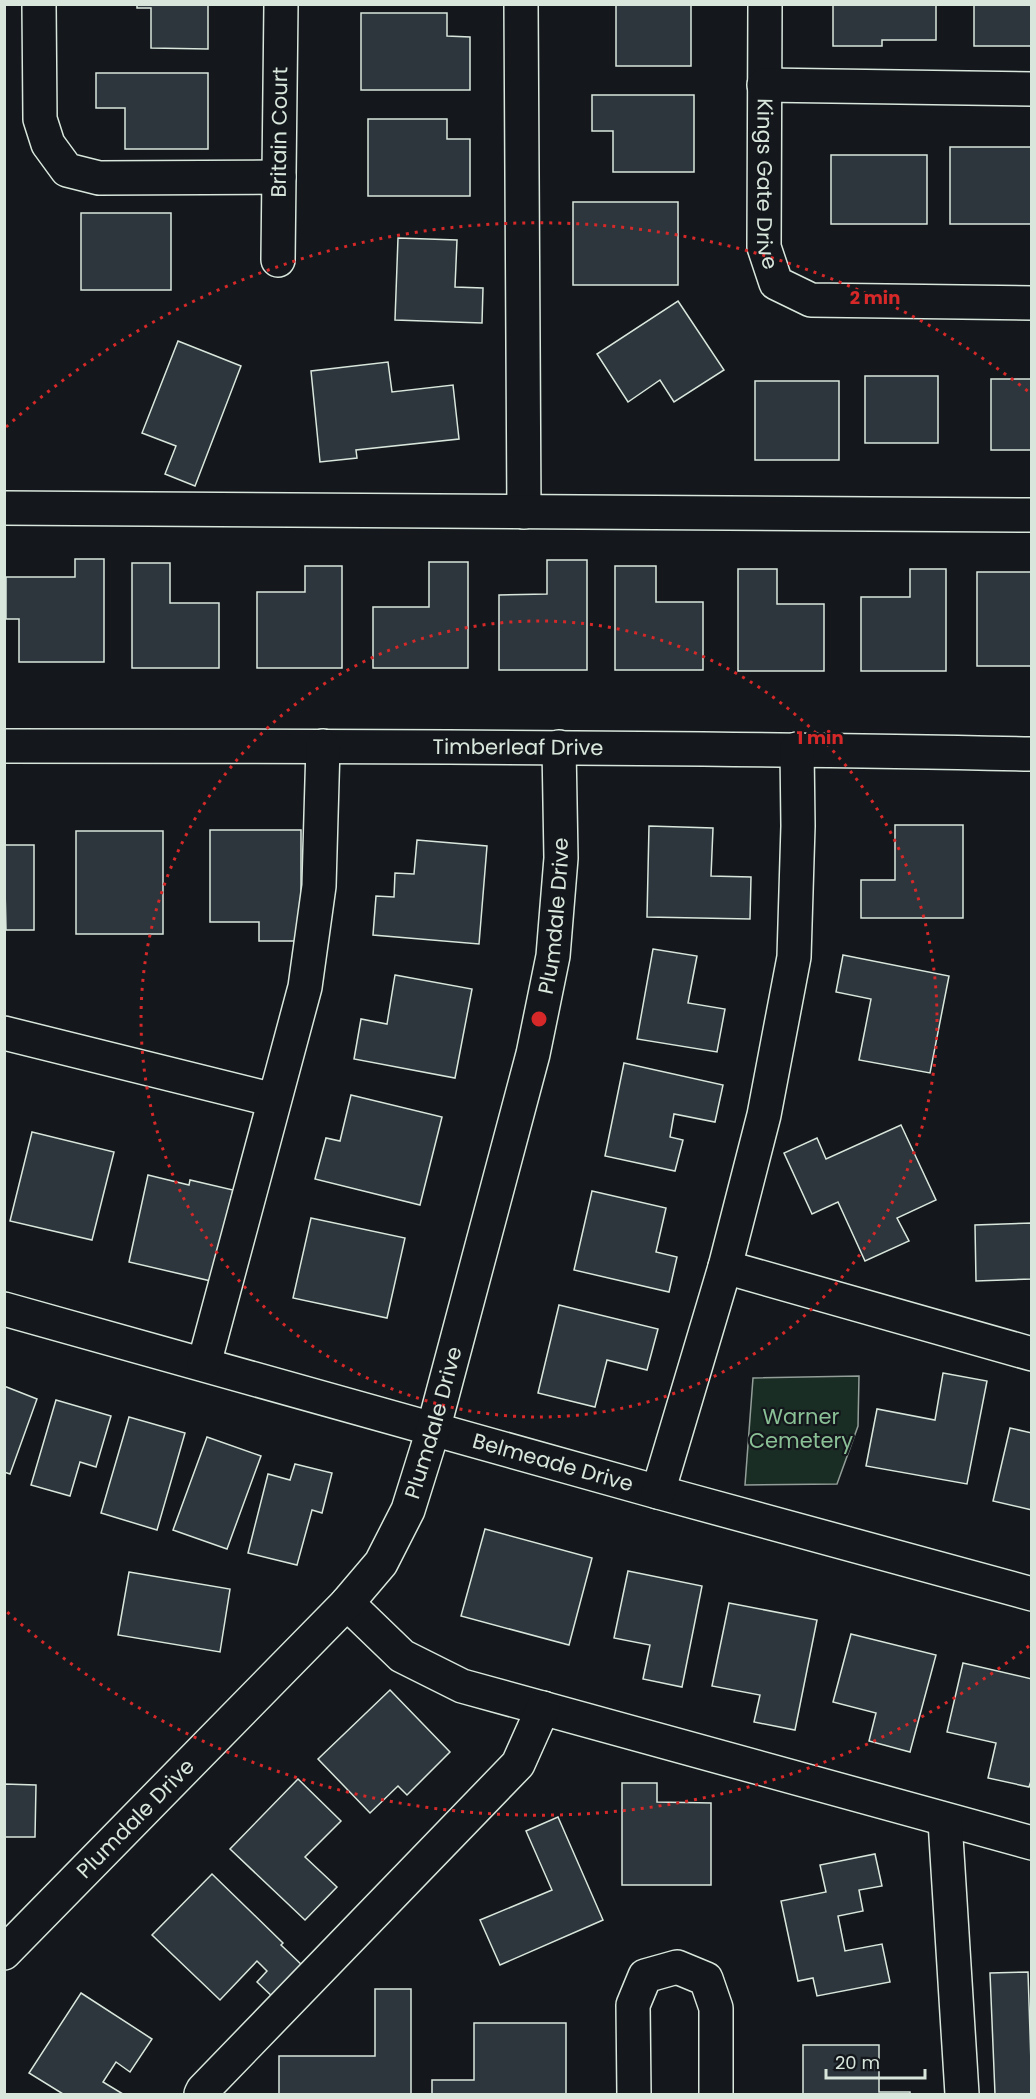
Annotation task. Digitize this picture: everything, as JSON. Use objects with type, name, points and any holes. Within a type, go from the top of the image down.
[{"type":"street","points":[[39,4],[40,118],[48,144],[67,170],[99,178],[279,177]]},
{"type":"street","name":"Britain Court","points":[[278,260],[281,4]]},
{"type":"street","points":[[521,4],[524,512]]},
{"type":"street","name":"Kings Gate Drive","points":[[765,4],[765,247],[776,283],[812,300],[1032,303]]},
{"type":"street","points":[[765,86],[1032,89]]},
{"type":"street","points":[[4,508],[1032,515]]},
{"type":"street","name":"Timberleaf Drive","points":[[4,746],[559,747],[1032,754]]},
{"type":"street","points":[[204,1364],[305,987],[319,886],[323,746]]},
{"type":"street","name":"Plumdale Drive","points":[[4,1953],[346,1603],[381,1563],[408,1510],[433,1430],[533,1054],[552,956],[561,858],[559,747]]},
{"type":"street","points":[[658,1492],[724,1267],[765,1115],[794,957],[798,826],[796,749]]},
{"type":"street","points":[[4,1034],[274,1100]]},
{"type":"street","points":[[724,1267],[1032,1354]]},
{"type":"street","name":"Belmeade Drive","points":[[4,1309],[433,1430],[1032,1594]]},
{"type":"street","points":[[346,1603],[402,1656],[462,1686],[945,1821],[1032,1843]]},
{"type":"street","points":[[201,2094],[518,1764],[543,1708]]},
{"type":"street","points":[[945,1821],[962,2094]]},
{"type":"street","points":[[634,2094],[633,2006],[645,1976],[677,1967],[706,1979],[716,2008],[716,2094]]},
{"type":"green space","name":"Warner Cemetery","points":[[859,1376],[858,1426],[837,1484],[745,1485],[753,1378]]},
{"type":"building","points":[[137,4],[208,4],[208,49],[151,48],[151,8],[137,8]]},
{"type":"building","points":[[616,4],[691,4],[691,66],[616,66]]},
{"type":"building","points":[[833,4],[936,4],[936,40],[882,40],[882,46],[833,46]]},
{"type":"building","points":[[974,4],[1032,4],[1032,46],[974,46]]},
{"type":"building","points":[[361,13],[447,13],[447,36],[470,37],[470,90],[361,90]]},
{"type":"building","points":[[96,73],[208,73],[208,149],[125,149],[125,108],[96,108]]},
{"type":"building","points":[[592,95],[694,95],[694,172],[613,172],[613,131],[592,131]]},
{"type":"building","points":[[368,119],[447,119],[447,139],[470,139],[470,196],[368,196]]},
{"type":"building","points":[[950,147],[1032,147],[1032,224],[950,224]]},
{"type":"building","points":[[831,155],[927,155],[927,224],[831,224]]},
{"type":"building","points":[[573,202],[678,202],[678,285],[573,285]]},
{"type":"building","points":[[81,213],[171,213],[171,290],[81,290]]},
{"type":"building","points":[[398,238],[457,240],[455,287],[483,288],[482,323],[395,320]]},
{"type":"building","points":[[678,301],[724,370],[674,402],[660,380],[628,402],[597,354]]},
{"type":"building","points":[[178,341],[241,366],[195,486],[165,474],[176,446],[142,433]]},
{"type":"building","points":[[388,362],[392,392],[453,385],[459,439],[356,450],[357,458],[320,462],[311,371]]},
{"type":"building","points":[[865,376],[938,376],[938,443],[865,443]]},
{"type":"building","points":[[991,379],[1032,379],[1032,450],[991,450]]},
{"type":"building","points":[[755,381],[839,381],[839,460],[755,460]]},
{"type":"building","points":[[75,559],[104,559],[104,662],[19,662],[19,619],[6,619],[6,577],[75,577]]},
{"type":"building","points":[[547,560],[587,560],[587,670],[499,670],[499,595],[547,594]]},
{"type":"building","points":[[429,562],[468,562],[468,668],[373,668],[373,607],[429,607]]},
{"type":"building","points":[[132,563],[170,563],[170,603],[219,603],[219,668],[132,668]]},
{"type":"building","points":[[305,566],[342,566],[342,668],[257,668],[257,592],[305,592]]},
{"type":"building","points":[[615,566],[656,566],[656,602],[703,602],[703,670],[615,670]]},
{"type":"building","points":[[738,569],[777,569],[777,604],[824,604],[824,671],[738,671]]},
{"type":"building","points":[[910,569],[946,569],[946,671],[861,671],[861,597],[910,597]]},
{"type":"building","points":[[977,572],[1032,572],[1032,666],[977,666]]},
{"type":"building","points":[[895,825],[963,825],[963,918],[861,918],[861,880],[895,880]]},
{"type":"building","points":[[649,826],[713,828],[711,876],[751,877],[750,919],[647,917]]},
{"type":"building","points":[[210,830],[301,830],[301,941],[259,941],[259,922],[210,922]]},
{"type":"building","points":[[76,831],[163,831],[163,934],[76,934]]},
{"type":"building","points":[[417,840],[487,846],[479,944],[373,935],[376,896],[394,897],[395,873],[414,874]]},
{"type":"building","points":[[4,845],[34,845],[34,930],[6,930]]},
{"type":"building","points":[[653,949],[697,956],[688,1003],[725,1009],[717,1052],[637,1039]]},
{"type":"building","points":[[843,955],[949,976],[930,1073],[859,1060],[871,999],[836,992]]},
{"type":"building","points":[[395,975],[472,989],[455,1078],[354,1059],[361,1019],[387,1024]]},
{"type":"building","points":[[624,1063],[723,1085],[715,1122],[674,1114],[670,1137],[683,1140],[675,1171],[605,1156]]},
{"type":"building","points":[[351,1095],[442,1117],[420,1205],[315,1179],[326,1138],[340,1141]]},
{"type":"building","points":[[901,1125],[936,1200],[897,1218],[909,1241],[865,1261],[838,1202],[812,1214],[784,1153],[817,1138],[826,1159]]},
{"type":"building","points":[[32,1132],[114,1152],[92,1240],[10,1221]]},
{"type":"building","points":[[148,1175],[189,1185],[190,1180],[233,1190],[211,1281],[129,1262]]},
{"type":"building","points":[[592,1191],[666,1208],[656,1252],[677,1257],[669,1292],[574,1270]]},
{"type":"building","points":[[311,1218],[405,1238],[387,1318],[293,1298]]},
{"type":"building","points":[[1032,1223],[1032,1279],[976,1281],[975,1225]]},
{"type":"building","points":[[559,1305],[658,1329],[647,1370],[607,1360],[595,1407],[538,1393]]},
{"type":"building","points":[[943,1373],[987,1381],[967,1484],[866,1466],[877,1409],[935,1420]]},
{"type":"building","points":[[4,1386],[37,1399],[10,1474],[4,1472]]},
{"type":"building","points":[[56,1400],[111,1416],[96,1467],[80,1462],[70,1496],[31,1485]]},
{"type":"building","points":[[129,1417],[185,1433],[157,1530],[101,1513]]},
{"type":"building","points":[[1010,1428],[1032,1433],[1032,1510],[993,1501]]},
{"type":"building","points":[[207,1437],[261,1456],[227,1549],[173,1530]]},
{"type":"building","points":[[295,1464],[332,1473],[322,1513],[312,1510],[297,1565],[248,1553],[268,1474],[290,1480]]},
{"type":"building","points":[[485,1529],[592,1558],[569,1645],[461,1616]]},
{"type":"building","points":[[628,1571],[702,1586],[682,1687],[643,1679],[650,1645],[614,1638]]},
{"type":"building","points":[[129,1572],[230,1589],[220,1652],[118,1635]]},
{"type":"building","points":[[729,1603],[817,1620],[795,1730],[754,1722],[760,1695],[712,1686]]},
{"type":"building","points":[[851,1634],[936,1655],[910,1752],[869,1741],[876,1713],[833,1702]]},
{"type":"building","points":[[963,1663],[1032,1679],[1032,1778],[1029,1787],[988,1778],[996,1743],[947,1732]]},
{"type":"building","points":[[390,1690],[450,1752],[407,1795],[398,1786],[370,1813],[318,1759]]},
{"type":"building","points":[[298,1779],[341,1821],[305,1857],[337,1887],[305,1920],[230,1849]]},
{"type":"building","points":[[622,1783],[657,1783],[657,1802],[711,1803],[711,1885],[622,1885]]},
{"type":"building","points":[[4,1784],[36,1785],[35,1837],[4,1837]]},
{"type":"building","points":[[558,1817],[603,1920],[500,1965],[480,1920],[552,1890],[526,1831]]},
{"type":"building","points":[[875,1854],[882,1886],[859,1890],[863,1911],[838,1916],[845,1951],[882,1944],[890,1982],[817,1996],[813,1978],[798,1981],[781,1901],[826,1892],[820,1865]]},
{"type":"building","points":[[212,1874],[283,1943],[281,1945],[304,1967],[275,1999],[257,1982],[267,1971],[257,1961],[220,2000],[152,1935]]},
{"type":"building","points":[[1028,1972],[1032,2094],[995,2094],[990,1973]]},
{"type":"building","points":[[375,1989],[411,1989],[411,2094],[279,2094],[279,2056],[375,2056]]},
{"type":"building","points":[[81,1993],[152,2039],[130,2072],[116,2062],[103,2082],[123,2094],[63,2094],[29,2073]]},
{"type":"building","points":[[474,2023],[566,2023],[566,2094],[432,2094],[432,2080],[474,2080]]},
{"type":"building","points":[[803,2045],[879,2045],[879,2092],[910,2092],[910,2094],[803,2094]]}]
